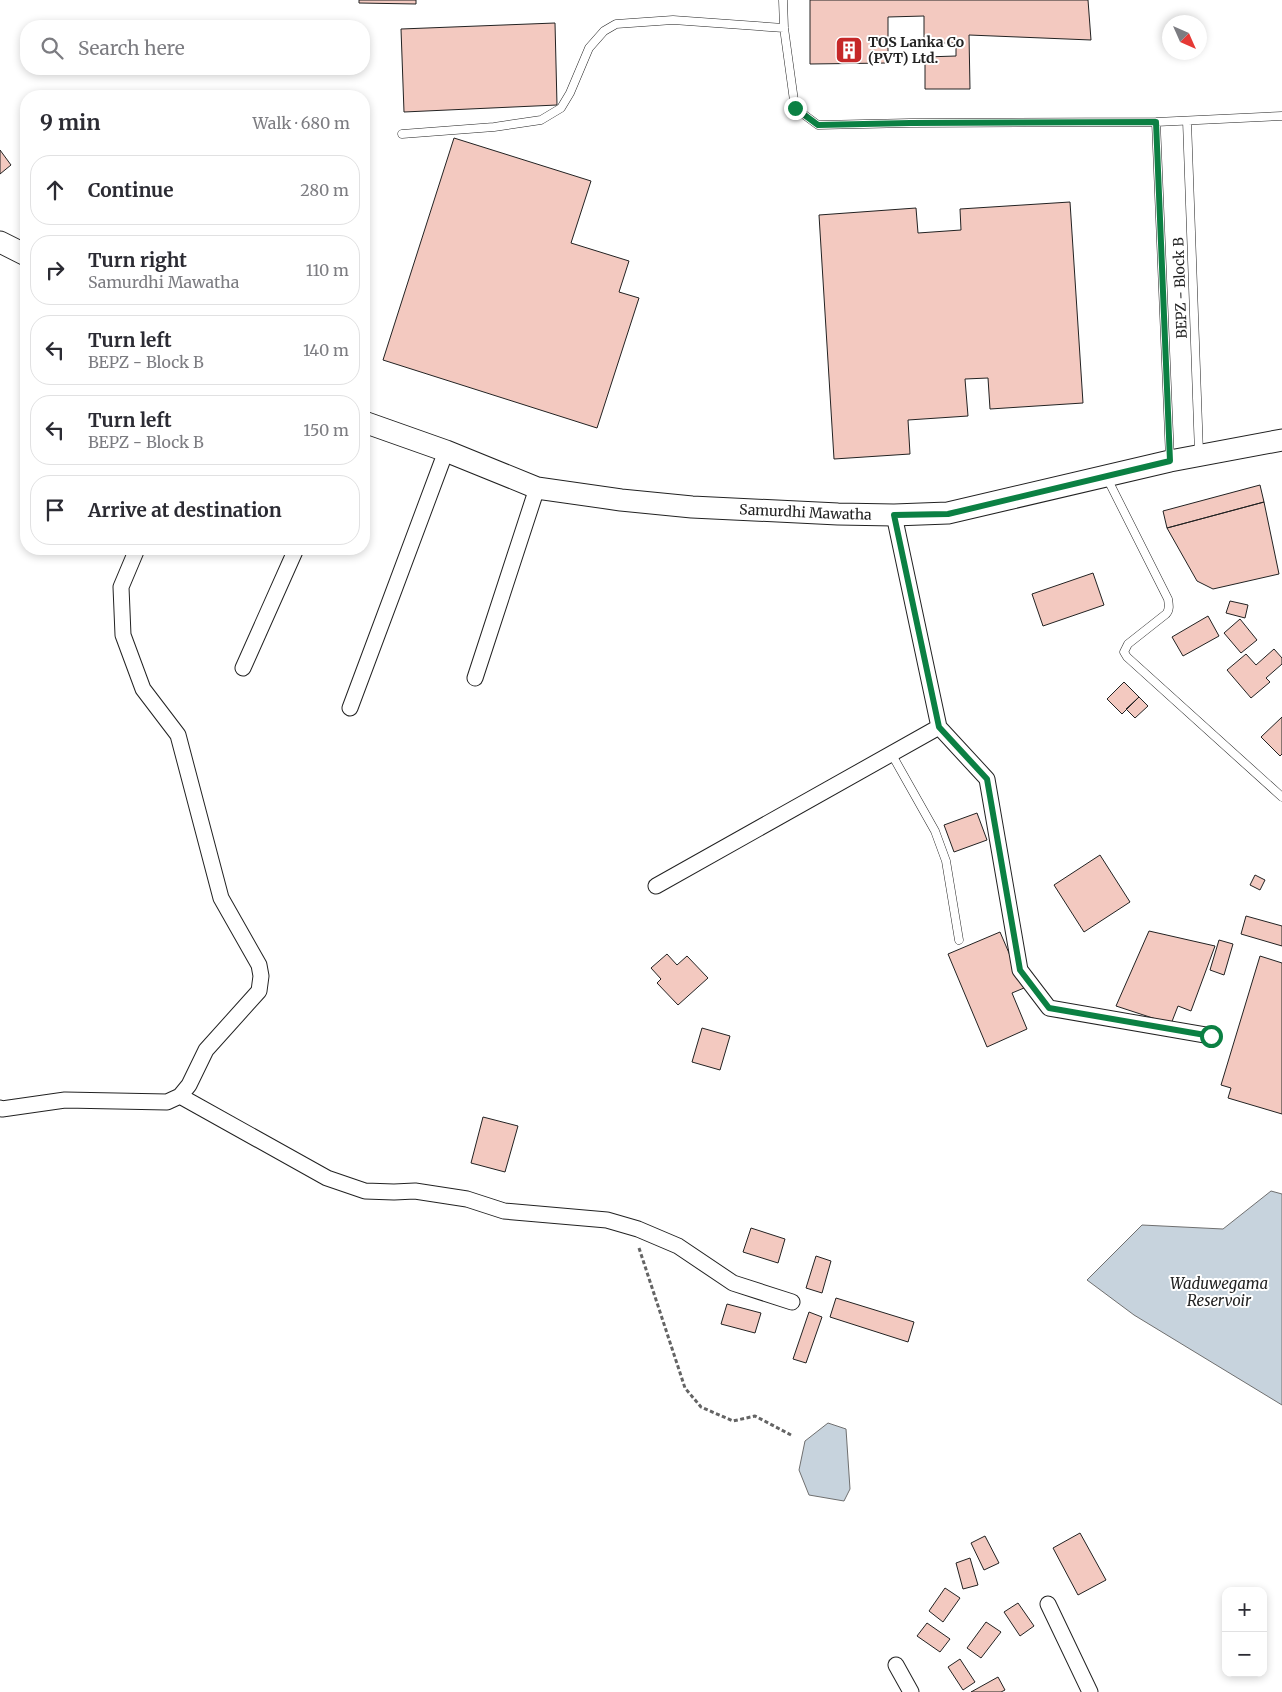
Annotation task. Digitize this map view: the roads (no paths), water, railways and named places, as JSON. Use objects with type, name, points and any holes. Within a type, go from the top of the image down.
[{"type":"main road","points":[[0,242],[20,253]]},
{"type":"main road","name":"Samurdhi Mawatha","points":[[370,424],[446,451],[537,488],[621,500],[692,507],[894,515],[948,514],[1170,461],[1282,440]]},
{"type":"street","points":[[350,708],[446,451]]},
{"type":"street","points":[[475,678],[537,488]]},
{"type":"street","points":[[894,515],[939,727],[987,779],[1020,970],[1049,1008],[1211,1036]]},
{"type":"street","points":[[0,1108],[32,1106],[65,1100],[167,1102],[180,1096],[190,1085],[206,1050],[259,991],[261,976],[259,966],[221,898],[178,735],[143,688],[123,635],[121,587],[134,555]]},
{"type":"street","points":[[243,668],[293,555]]},
{"type":"street","points":[[656,886],[939,727]]},
{"type":"street","points":[[180,1096],[327,1178],[365,1191],[415,1191],[467,1199],[504,1211],[607,1220],[638,1229],[678,1246],[733,1283],[792,1302]]},
{"type":"street","points":[[1048,1604],[1090,1692]]},
{"type":"street","points":[[896,1665],[911,1692]]},
{"type":"lane","points":[[783,0],[784,28],[795,108],[818,125],[920,122],[1156,122],[1282,116]]},
{"type":"lane","points":[[402,134],[494,127],[541,120],[561,108],[570,93],[589,48],[604,30],[616,24],[673,20],[784,28]]},
{"type":"lane","name":"BEPZ - Block B","points":[[1186,120],[1199,455]]},
{"type":"lane","name":"BEPZ - Block B","points":[[1156,122],[1170,461]]},
{"type":"lane","points":[[1106,476],[1168,599],[1169,605],[1169,611],[1166,614],[1128,644],[1124,652],[1126,657],[1282,797]]},
{"type":"lane","points":[[891,753],[935,831],[946,861],[959,940]]},
{"type":"water","name":"Waduwegama Reservoir","points":[[1271,1191],[1282,1194],[1282,1405],[1134,1315],[1087,1280],[1142,1225],[1223,1229]]},
{"type":"water","points":[[828,1423],[846,1429],[850,1489],[844,1501],[809,1495],[799,1470],[805,1441]]},
{"type":"place","name":"TOS Lanka Co (PVT) Ltd.","points":[[849,50]]}]
